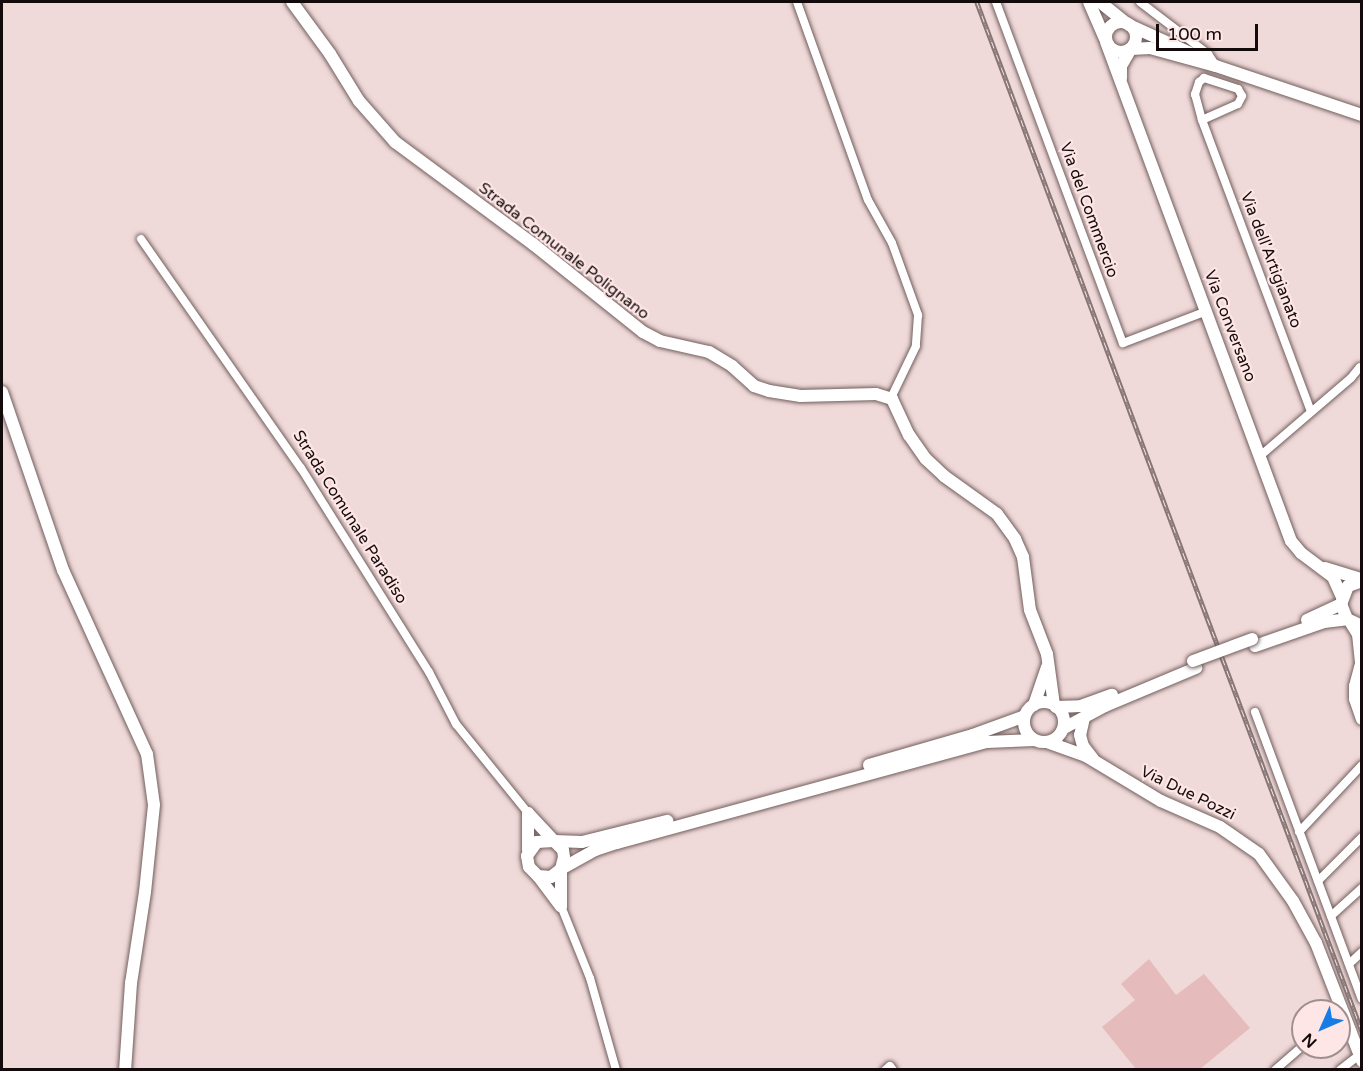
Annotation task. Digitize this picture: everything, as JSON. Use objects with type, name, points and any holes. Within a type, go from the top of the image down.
[{"type":"street","name":"Strada Comunale Polignano","points":[[292,2],[330,54],[359,101],[395,142],[539,249],[643,332],[660,341],[710,352],[732,366],[754,386],[769,391],[801,396],[876,394],[891,398]]},
{"type":"street","points":[[797,2],[868,200],[892,243],[918,315],[916,346],[891,398],[909,435],[926,459],[944,476],[997,514],[1016,539],[1023,557],[1030,610],[1048,663],[1055,706],[1062,716],[1063,729]]},
{"type":"street","name":"Via del Commercio","points":[[996,2],[1123,343],[1207,311]]},
{"type":"street","name":"Via Conversano","points":[[1089,2],[1106,41],[1291,541],[1301,553],[1319,566]]},
{"type":"street","points":[[1100,2],[1128,24],[1216,66]]},
{"type":"street","points":[[1140,2],[1208,54],[1216,66]]},
{"type":"street","points":[[1128,24],[1113,24],[1107,30],[1106,41],[1110,48],[1119,52],[1150,48],[1216,66],[1362,115]]},
{"type":"street","points":[[1122,88],[1121,66],[1136,36],[1128,24]]},
{"type":"street","name":"Via dell'Artigianato","points":[[1202,120],[1238,104],[1242,96],[1238,89],[1204,78],[1199,82],[1196,94],[1202,120],[1311,411]]},
{"type":"street","name":"Strada Comunale Paradiso","points":[[141,239],[301,468],[433,680],[456,724],[554,842]]},
{"type":"street","points":[[1260,456],[1351,378],[1360,367]]},
{"type":"street","points":[[2,392],[63,570],[147,754],[154,805],[145,892],[131,983],[125,1070]]},
{"type":"street","points":[[1319,566],[1362,580]]},
{"type":"street","points":[[1319,566],[1333,577],[1341,600],[1358,634],[1361,660],[1355,699],[1362,719]]},
{"type":"street","points":[[1034,705],[1043,702],[1055,706],[1087,704],[1254,643],[1313,618],[1341,600],[1348,586],[1362,580]]},
{"type":"street","points":[[1254,643],[1324,622],[1353,623]]},
{"type":"street","points":[[528,850],[542,840],[582,842],[698,813],[973,735],[1025,716],[1034,705],[1048,663]]},
{"type":"street","points":[[538,876],[551,877],[595,850],[987,742],[1034,740],[1047,742],[1058,737],[1063,729],[1106,705],[1195,665]]},
{"type":"street","points":[[1255,712],[1362,999]]},
{"type":"street","points":[[1025,716],[1025,730],[1034,740]]},
{"type":"street","points":[[1084,718],[1080,735],[1090,759]]},
{"type":"street","name":"Via Due Pozzi","points":[[1063,729],[1090,759]]},
{"type":"street","name":"Via Due Pozzi","points":[[1047,742],[1090,759],[1161,801],[1220,827],[1259,854],[1280,882],[1311,933],[1335,999]]},
{"type":"street","points":[[1299,832],[1362,765]]},
{"type":"street","points":[[528,813],[529,867],[561,906],[590,978],[616,1070]]},
{"type":"street","points":[[1318,881],[1362,837]]},
{"type":"street","points":[[554,842],[564,857],[561,869],[561,906]]},
{"type":"street","points":[[1331,916],[1362,888]]},
{"type":"street","points":[[1349,964],[1362,952]]},
{"type":"street","name":"Via Due Pozzi","points":[[1351,1038],[1360,1058]]},
{"type":"street","points":[[1275,1070],[1291,1056]]},
{"type":"street","points":[[1341,1069],[1360,1058]]},
{"type":"shaded area","points":[[1149,959],[1176,995],[1204,974],[1250,1028],[1200,1069],[1136,1069],[1102,1027],[1135,1000],[1121,984]]},
{"type":"railway","points":[[977,2],[1362,1031]]}]
